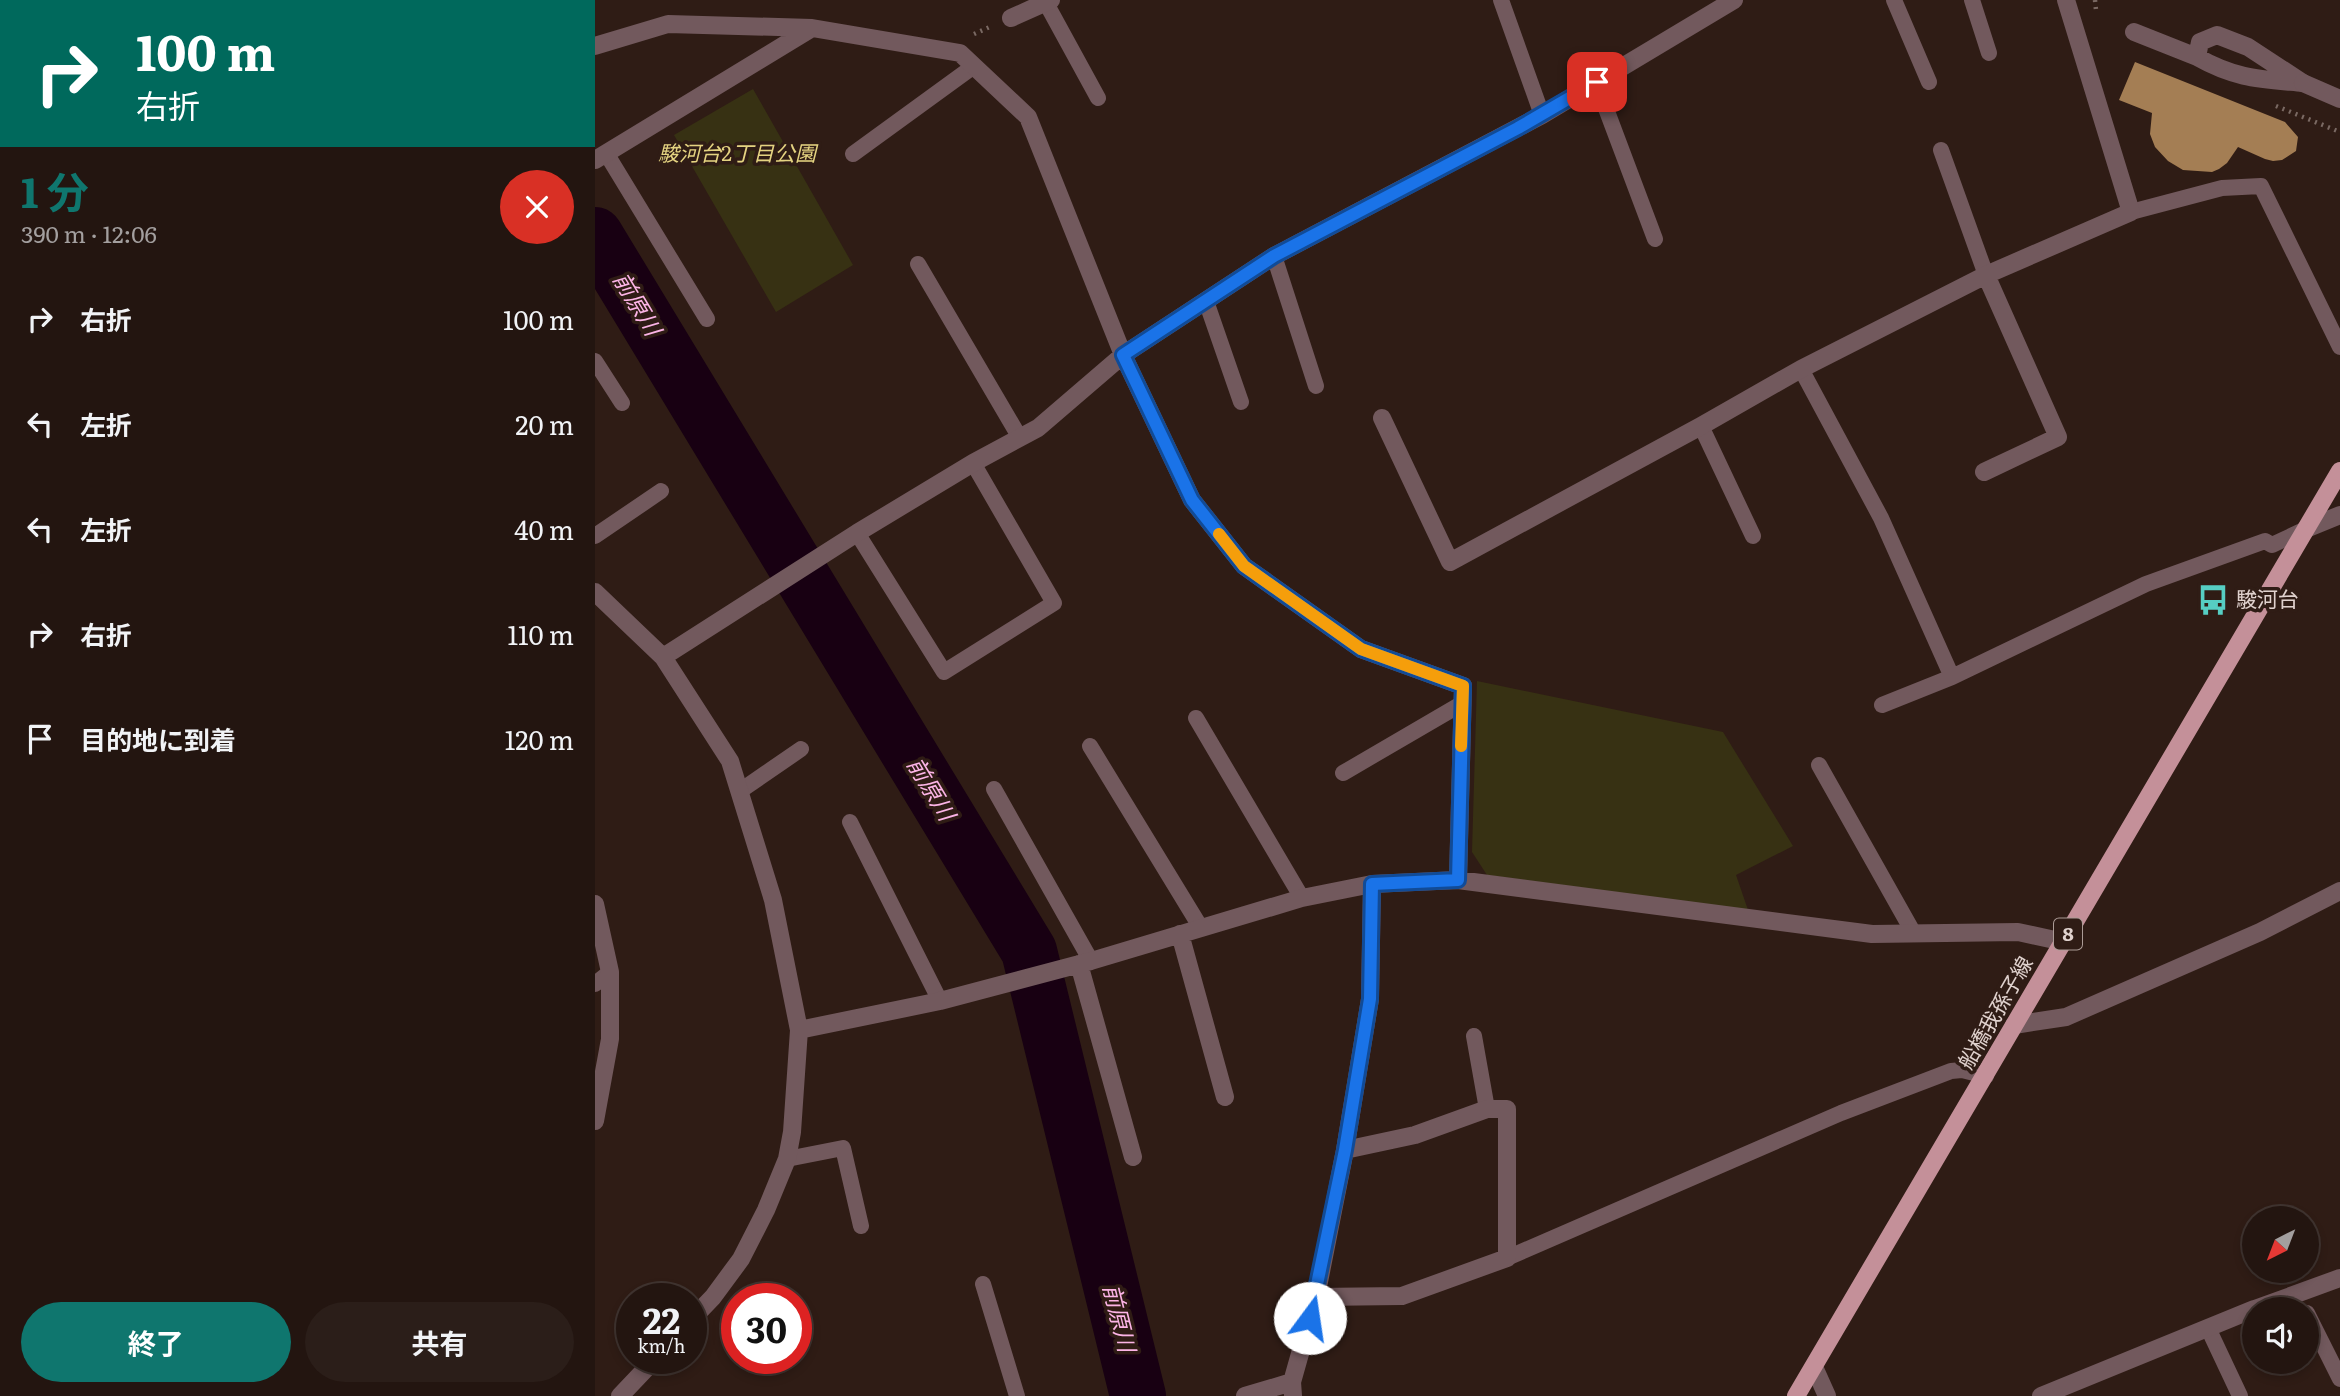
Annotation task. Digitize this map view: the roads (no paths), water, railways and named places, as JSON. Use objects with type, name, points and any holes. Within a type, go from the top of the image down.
[{"type":"main road","name":"船橋我孫子線","points":[[1796,1396],[2340,471]]},
{"type":"street","points":[[663,657],[857,533],[973,463],[1038,428],[1123,355],[1274,256],[1542,115],[1734,0]]},
{"type":"street","points":[[1382,418],[1450,562],[1801,369],[1986,275],[2131,212],[2066,0]]},
{"type":"street","points":[[1011,19],[1048,1]]},
{"type":"street","points":[[595,46],[668,24],[812,28],[960,53],[1028,117],[1123,355],[1192,500],[1244,566],[1361,649],[1463,686],[1458,880]]},
{"type":"street","points":[[601,156],[812,28]]},
{"type":"street","points":[[2134,32],[2244,78],[2303,83]]},
{"type":"street","points":[[2197,57],[2200,42],[2217,35],[2248,47],[2303,83],[2340,99]]},
{"type":"street","points":[[1984,472],[2058,437],[1986,275]]},
{"type":"street","points":[[2305,529],[2340,515]]},
{"type":"street","points":[[595,592],[663,657],[730,761],[773,900],[799,1030],[792,1132],[787,1160],[741,1259],[707,1303]]},
{"type":"street","points":[[799,1030],[940,1001],[1085,963],[1303,898],[1372,884],[1458,880],[1872,934],[2018,932],[2064,942]]},
{"type":"street","points":[[1245,1396],[1292,1389],[1316,1297],[1345,1150],[1370,999],[1372,884]]},
{"type":"street","points":[[2014,1025],[2066,1017],[2260,932],[2340,892]]},
{"type":"street","points":[[595,904],[610,972],[610,1039],[595,1121]]},
{"type":"street","points":[[1180,934],[1225,1097]]},
{"type":"street","points":[[1085,963],[1133,1157]]},
{"type":"street","points":[[1316,1297],[1402,1296],[1507,1258],[1507,1109],[1487,1109],[1415,1135],[1345,1150]]},
{"type":"street","points":[[2286,1297],[2340,1278]]},
{"type":"street","points":[[2041,1396],[2242,1314]]},
{"type":"street","points":[[1814,1367],[1827,1396]]},
{"type":"street","points":[[620,1396],[641,1374]]},
{"type":"lane","points":[[1501,0],[1542,115]]},
{"type":"lane","points":[[1894,0],[1929,82]]},
{"type":"lane","points":[[1972,0],[1989,53]]},
{"type":"lane","points":[[1048,1],[1098,97]]},
{"type":"lane","points":[[853,154],[974,66]]},
{"type":"lane","points":[[1597,82],[1655,239]]},
{"type":"lane","points":[[1941,150],[1986,275]]},
{"type":"lane","points":[[601,156],[707,319]]},
{"type":"lane","points":[[2131,212],[2222,188],[2261,186],[2340,347]]},
{"type":"lane","points":[[1274,256],[1315,386]]},
{"type":"lane","points":[[918,264],[1020,438]]},
{"type":"lane","points":[[1206,301],[1241,402]]},
{"type":"lane","points":[[595,361],[622,403]]},
{"type":"lane","points":[[1801,369],[1881,518],[1952,677]]},
{"type":"lane","points":[[1700,426],[1753,536]]},
{"type":"lane","points":[[857,533],[944,672],[1054,603],[973,463]]},
{"type":"lane","points":[[595,536],[661,491]]},
{"type":"lane","points":[[1882,705],[1952,677],[2146,584],[2266,541],[2272,545],[2305,529]]},
{"type":"lane","points":[[1343,774],[1463,703]]},
{"type":"lane","points":[[1196,718],[1303,898]]},
{"type":"lane","points":[[1090,746],[1201,928]]},
{"type":"lane","points":[[740,791],[801,749]]},
{"type":"lane","points":[[1819,765],[1913,932]]},
{"type":"lane","points":[[994,789],[1085,963]]},
{"type":"lane","points":[[850,822],[940,1001]]},
{"type":"lane","points":[[595,984],[610,972]]},
{"type":"lane","points":[[1474,1037],[1487,1109]]},
{"type":"lane","points":[[1507,1258],[1840,1113],[1951,1071],[1962,1070],[1986,1076]]},
{"type":"lane","points":[[787,1160],[842,1148],[861,1226]]},
{"type":"lane","points":[[983,1284],[1017,1396]]},
{"type":"lane","points":[[2296,1293],[2298,1297]]},
{"type":"lane","points":[[2208,1328],[2240,1396]]},
{"type":"lane","points":[[2319,1338],[2340,1379]]},
{"type":"waterway","name":"前原川","points":[[595,235],[1029,951],[1138,1396]]},
{"type":"place","name":"駿河台","points":[[2213,600]]},
{"type":"park label","name":"駿河台2丁目公園","points":[[737,154]]}]
